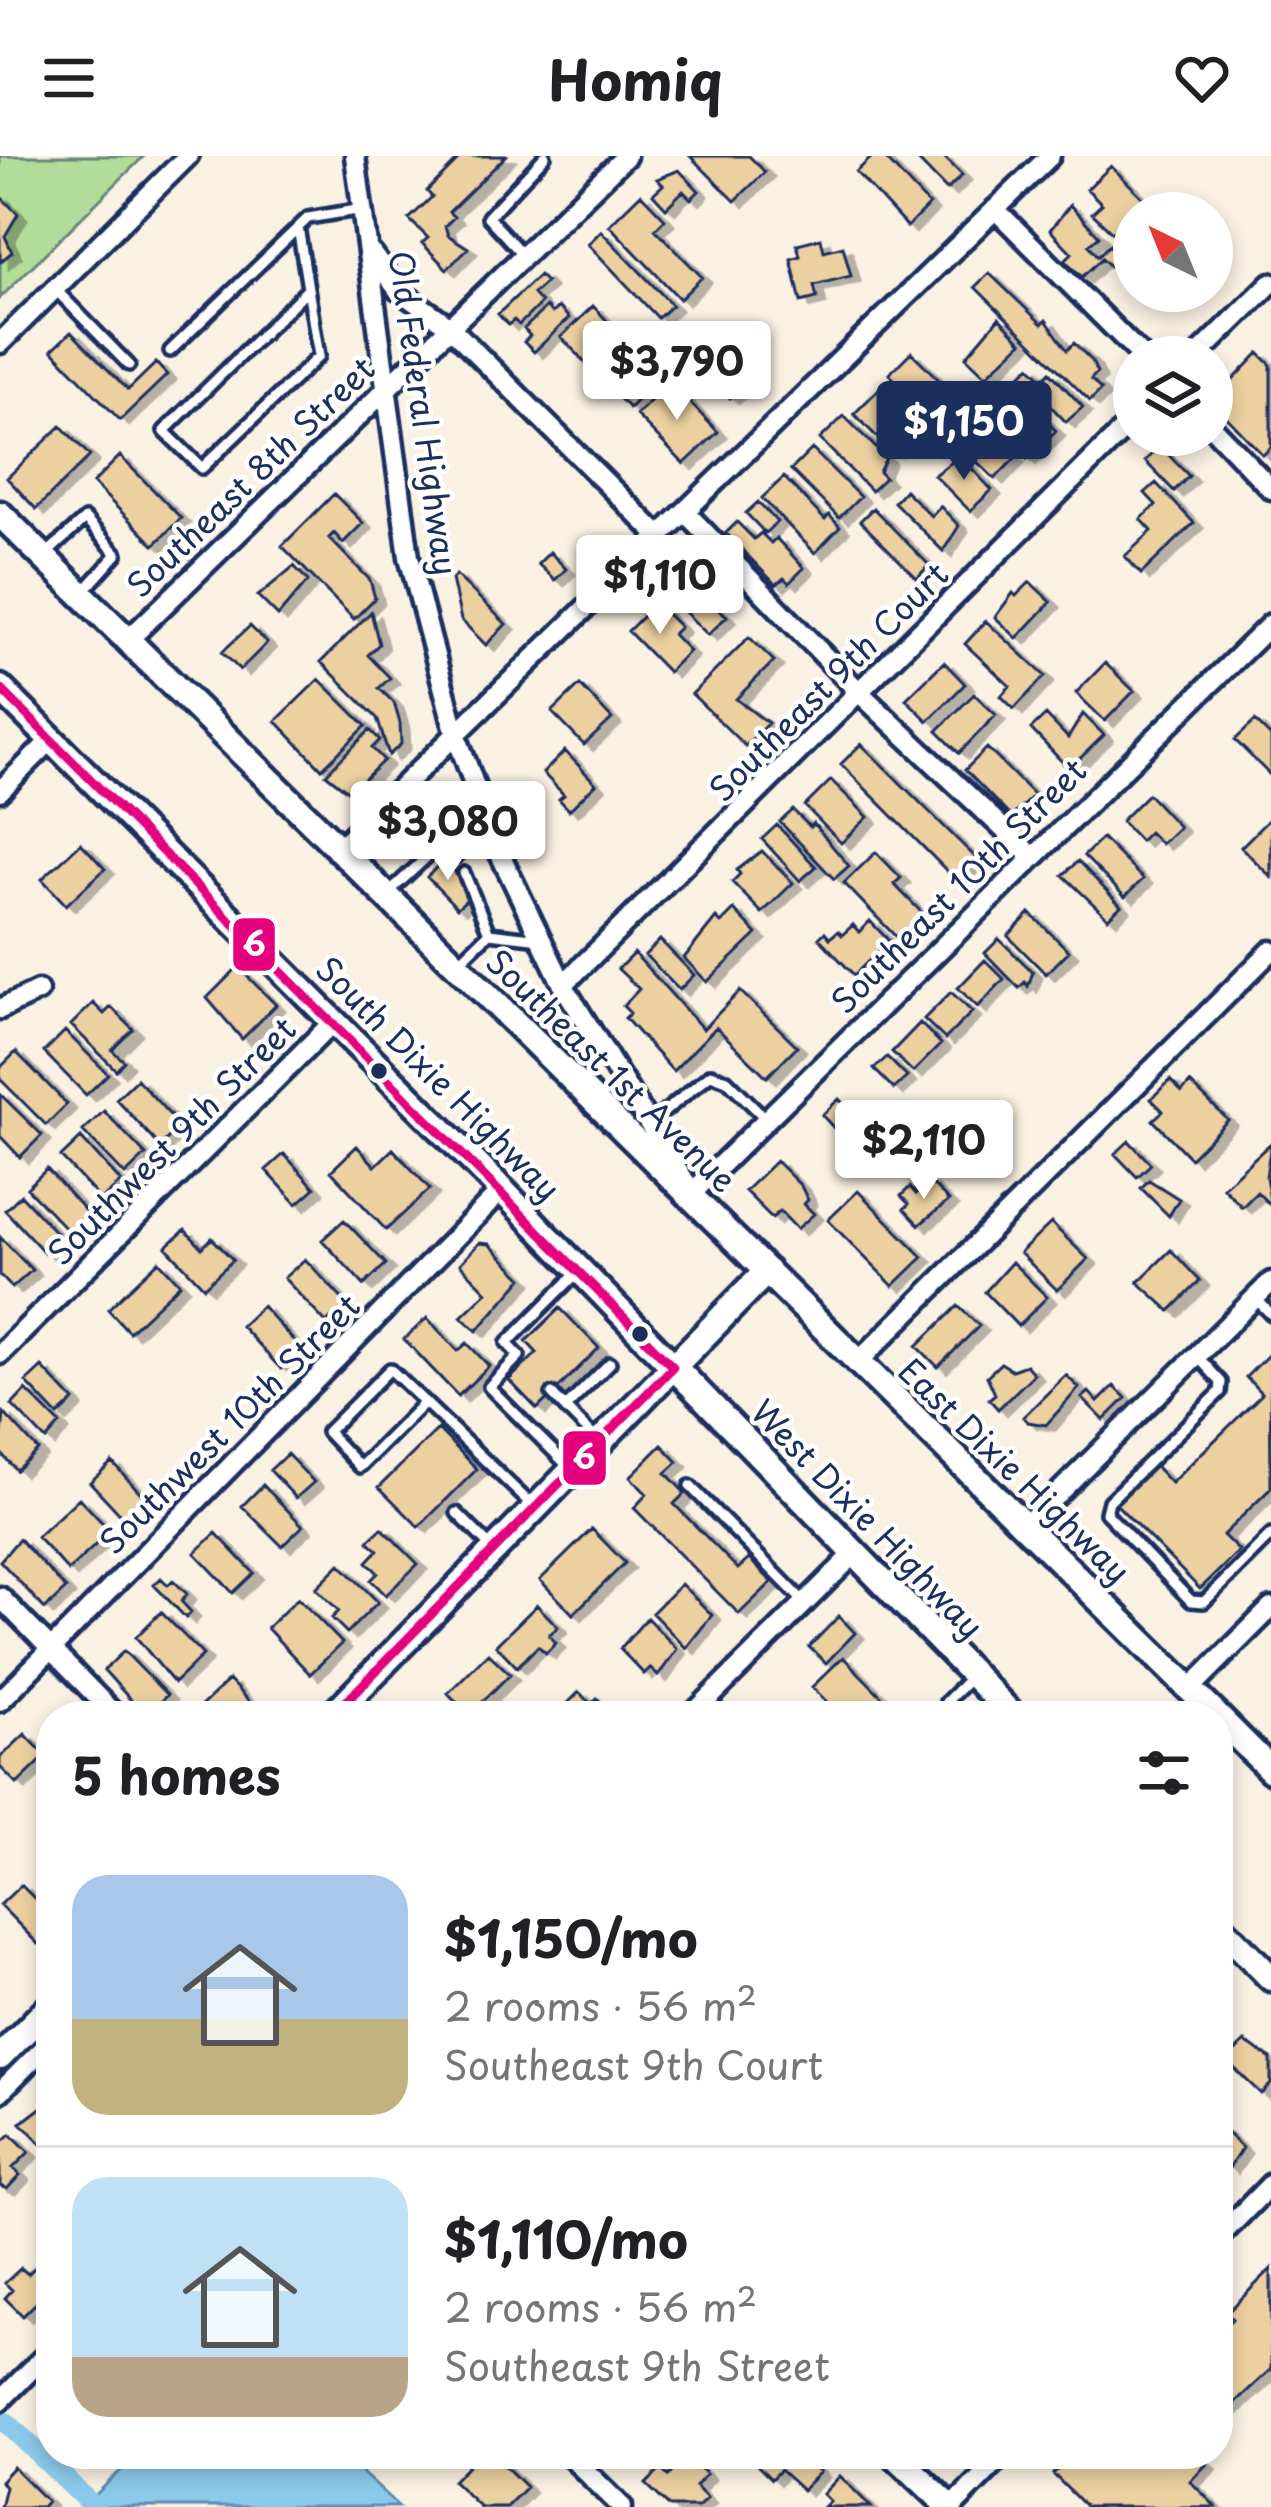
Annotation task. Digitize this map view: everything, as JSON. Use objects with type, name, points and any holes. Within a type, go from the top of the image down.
[{"type":"main road","name":"Southeast 1st Avenue","points":[[0,514],[336,851],[767,1271]]},
{"type":"main road","name":"South Dixie Highway","points":[[0,688],[674,1366]]},
{"type":"main road","name":"East Dixie Highway","points":[[767,1271],[856,1364],[1202,1701]]},
{"type":"main road","points":[[347,1701],[767,1271]]},
{"type":"main road","name":"West Dixie Highway","points":[[674,1366],[998,1701]]},
{"type":"main road","name":"East Dixie Highway","points":[[1233,1731],[1271,1770]]},
{"type":"main road","points":[[1233,1939],[1271,1978]]},
{"type":"main road","points":[[0,2057],[36,2020]]},
{"type":"main road","points":[[910,2469],[951,2507]]},
{"type":"street","points":[[0,343],[188,156]]},
{"type":"street","name":"Old Federal Highway","points":[[355,156],[409,557],[456,735],[482,806],[563,985],[692,1193]]},
{"type":"street","name":"Southeast 8th Street","points":[[126,642],[626,156]]},
{"type":"street","points":[[336,851],[662,539],[1050,156]]},
{"type":"street","points":[[994,209],[1122,336]]},
{"type":"street","points":[[369,250],[407,299],[449,326],[662,539]]},
{"type":"street","points":[[1217,336],[1271,283]]},
{"type":"street","name":"Southeast 9th Court","points":[[563,985],[1113,440]]},
{"type":"street","points":[[1233,450],[1271,489]]},
{"type":"street","points":[[687,514],[861,694],[1032,856]]},
{"type":"street","name":"Southeast 10th Street","points":[[692,1193],[1271,624]]},
{"type":"street","points":[[0,791],[51,740]]},
{"type":"street","points":[[856,1364],[1271,951]]},
{"type":"street","points":[[0,1009],[38,991]]},
{"type":"street","name":"Southwest 9th Street","points":[[0,1354],[334,1021]]},
{"type":"street","name":"Southwest 10th Street","points":[[0,1701],[502,1190]]},
{"type":"street","points":[[1027,1526],[1271,1282]]},
{"type":"street","points":[[706,1701],[854,1555]]},
{"type":"street","points":[[0,1597],[101,1701]]},
{"type":"street","points":[[1190,1689],[1271,1608]]},
{"type":"street","points":[[0,2092],[36,2056]]},
{"type":"street","points":[[1233,2223],[1271,2184]]},
{"type":"street","points":[[0,2401],[36,2365]]},
{"type":"street","points":[[583,2469],[622,2507]]},
{"type":"street","points":[[951,2507],[989,2469]]},
{"type":"lane","points":[[523,255],[488,217],[545,156]]},
{"type":"lane","points":[[170,351],[308,218],[363,209]]},
{"type":"lane","points":[[298,226],[319,356],[202,469],[164,431],[308,290]]},
{"type":"lane","points":[[55,289],[129,365]]},
{"type":"lane","points":[[43,557],[85,519],[117,554],[80,595]]},
{"type":"lane","points":[[384,897],[482,806]]},
{"type":"lane","points":[[449,836],[457,856]]},
{"type":"lane","points":[[464,873],[488,933]]},
{"type":"lane","points":[[488,933],[541,939]]},
{"type":"lane","points":[[455,966],[488,933]]},
{"type":"lane","points":[[649,1124],[711,1074],[727,1080],[766,1119]]},
{"type":"lane","points":[[572,1470],[489,1387],[522,1360],[506,1342],[580,1270]]},
{"type":"lane","points":[[1255,1298],[1271,1314]]},
{"type":"lane","points":[[1197,1356],[1221,1382],[1220,1392],[1109,1502],[1106,1513],[1191,1600],[1204,1602],[1271,1535]]},
{"type":"lane","points":[[565,1408],[610,1363]]},
{"type":"lane","points":[[425,1402],[360,1467],[327,1432],[390,1369],[425,1402],[535,1508]]},
{"type":"lane","points":[[552,1394],[599,1443]]},
{"type":"lane","points":[[691,1486],[805,1603]]},
{"type":"lane","points":[[457,1513],[494,1550]]},
{"type":"lane","points":[[947,1701],[973,1675]]},
{"type":"green space","points":[[0,156],[144,156],[0,298]]},
{"type":"water","points":[[122,2469],[358,2469],[399,2507],[83,2507]]},
{"type":"building","points":[[462,156],[506,156],[449,212],[454,217],[445,226],[448,235],[468,248],[447,269],[422,243],[428,238],[409,219],[432,197],[427,191]]},
{"type":"building","points":[[690,156],[749,156],[765,172],[735,201]]},
{"type":"building","points":[[873,156],[883,156],[929,205],[907,227],[856,172]]},
{"type":"building","points":[[914,156],[943,156],[962,175],[947,190]]},
{"type":"building","points":[[1111,166],[1137,192],[1113,192],[1113,233],[1092,213],[1102,204],[1087,189]]},
{"type":"building","points":[[679,170],[699,191],[691,199],[683,191],[666,208],[653,194],[663,185],[657,179]]},
{"type":"building","points":[[641,194],[665,219],[655,229],[702,277],[680,299],[609,225]]},
{"type":"building","points":[[0,196],[18,214],[5,236],[12,252],[0,262]]},
{"type":"building","points":[[1070,205],[1099,236],[1089,245],[1098,256],[1109,245],[1113,263],[1110,266],[1102,258],[1082,277],[1065,260],[1072,253],[1050,230]]},
{"type":"building","points":[[601,231],[672,305],[658,318],[588,244]]},
{"type":"building","points":[[821,238],[824,251],[843,246],[851,276],[814,285],[817,298],[801,302],[791,259],[800,256],[797,244]]},
{"type":"building","points":[[989,273],[1042,324],[1046,320],[1067,350],[1074,343],[1092,361],[1097,373],[1091,379],[1101,390],[1090,401],[975,287]]},
{"type":"building","points":[[539,275],[546,282],[533,294],[541,303],[519,325],[514,320],[508,325],[498,314]]},
{"type":"building","points":[[593,306],[661,377],[629,408],[561,337]]},
{"type":"building","points":[[546,307],[552,313],[558,307],[569,318],[534,352],[524,342],[530,336],[524,329]]},
{"type":"building","points":[[999,318],[1022,342],[986,376],[966,357]]},
{"type":"building","points":[[701,328],[750,379],[730,398],[702,369],[709,362],[688,340]]},
{"type":"building","points":[[71,332],[128,390],[156,363],[167,375],[120,420],[52,350]]},
{"type":"building","points":[[911,352],[953,394],[934,419],[889,374]]},
{"type":"building","points":[[1259,353],[1271,365],[1271,447],[1263,455],[1233,424],[1233,380]]},
{"type":"building","points":[[1030,366],[1043,379],[1050,372],[1083,407],[1066,422],[1021,375]]},
{"type":"building","points":[[670,382],[718,432],[684,464],[636,415]]},
{"type":"building","points":[[879,389],[898,407],[903,402],[929,428],[911,446],[904,439],[891,451],[854,414]]},
{"type":"building","points":[[1037,411],[1056,431],[1027,459],[1007,439]]},
{"type":"building","points":[[844,416],[886,458],[879,472],[885,478],[871,491],[820,439]]},
{"type":"building","points":[[61,426],[90,456],[36,509],[7,478]]},
{"type":"building","points":[[996,440],[1015,458],[995,479],[972,457]]},
{"type":"building","points":[[812,449],[860,497],[839,518],[791,470]]},
{"type":"building","points":[[120,456],[181,518],[154,545],[93,483]]},
{"type":"building","points":[[960,456],[992,490],[970,511],[934,475]]},
{"type":"building","points":[[1150,456],[1170,456],[1189,476],[1174,491],[1145,461]]},
{"type":"building","points":[[784,477],[825,520],[829,515],[840,527],[815,553],[762,498]]},
{"type":"building","points":[[1156,483],[1194,523],[1141,574],[1125,556],[1152,531],[1141,519],[1156,505],[1145,493]]},
{"type":"building","points":[[905,490],[931,516],[940,506],[959,526],[943,551],[894,502]]},
{"type":"building","points":[[334,494],[363,523],[343,543],[334,533],[329,538],[370,580],[375,598],[354,619],[282,546]]},
{"type":"building","points":[[758,502],[777,522],[765,533],[746,513]]},
{"type":"building","points":[[873,508],[929,565],[917,578],[860,521]]},
{"type":"building","points":[[737,522],[754,539],[761,533],[771,543],[776,538],[804,568],[789,583],[784,578],[776,585],[726,533]]},
{"type":"building","points":[[550,552],[566,569],[555,580],[538,564]]},
{"type":"building","points":[[294,566],[308,581],[278,616],[258,596]]},
{"type":"building","points":[[456,575],[506,624],[486,645],[461,620],[452,579]]},
{"type":"building","points":[[680,578],[727,616],[708,635],[666,593]]},
{"type":"building","points":[[1030,582],[1051,602],[1017,638],[995,617],[1013,593],[1016,596]]},
{"type":"building","points":[[656,603],[680,627],[673,634],[689,651],[668,672],[628,631]]},
{"type":"building","points":[[371,612],[379,644],[368,655],[390,678],[379,688],[394,703],[400,723],[401,744],[389,755],[377,718],[321,662]]},
{"type":"building","points":[[986,621],[1045,676],[1014,709],[1001,696],[1010,686],[965,644]]},
{"type":"building","points":[[250,626],[267,643],[240,670],[222,652]]},
{"type":"building","points":[[749,637],[774,661],[736,699],[768,723],[745,746],[692,694]]},
{"type":"building","points":[[944,662],[965,684],[928,721],[906,699]]},
{"type":"building","points":[[1105,663],[1134,691],[1105,721],[1076,693]]},
{"type":"building","points":[[319,679],[366,726],[322,769],[276,721]]},
{"type":"building","points":[[580,685],[612,719],[584,745],[552,712]]},
{"type":"building","points":[[974,694],[996,715],[959,753],[937,731]]},
{"type":"building","points":[[1083,714],[1104,735],[1069,769],[1031,729],[1046,715],[1068,738]]},
{"type":"building","points":[[1255,721],[1271,737],[1271,776],[1235,740]]},
{"type":"building","points":[[370,730],[380,740],[372,748],[384,760],[350,793],[326,774]]},
{"type":"building","points":[[861,744],[977,859],[956,880],[841,764]]},
{"type":"building","points":[[987,748],[1034,795],[1011,817],[965,770]]},
{"type":"building","points":[[565,751],[596,784],[569,810],[559,799],[564,795],[543,773]]},
{"type":"building","points":[[831,780],[868,817],[841,843],[805,806]]},
{"type":"building","points":[[1148,794],[1179,827],[1161,844],[1149,832],[1140,841],[1121,821]]},
{"type":"building","points":[[793,810],[810,827],[813,823],[849,866],[834,879],[780,822]]},
{"type":"building","points":[[1271,817],[1271,877],[1241,847]]},
{"type":"building","points":[[777,825],[816,867],[800,881],[762,839]]},
{"type":"building","points":[[1102,838],[1143,879],[1125,897],[1084,856]]},
{"type":"building","points":[[81,843],[105,869],[66,905],[42,879]]},
{"type":"building","points":[[762,851],[793,883],[762,913],[732,882],[740,874],[737,870]]},
{"type":"building","points":[[876,852],[901,878],[894,884],[924,915],[899,940],[844,883]]},
{"type":"building","points":[[448,856],[467,899],[457,908],[427,877]]},
{"type":"building","points":[[1078,861],[1121,906],[1108,918],[1063,875]]},
{"type":"building","points":[[734,910],[757,934],[707,982],[684,958],[716,918],[721,923]]},
{"type":"building","points":[[1030,913],[1069,951],[1046,974],[1008,936]]},
{"type":"building","points":[[870,921],[889,941],[854,975],[819,938],[825,932],[830,938],[838,931],[842,935],[853,925],[859,932]]},
{"type":"building","points":[[999,939],[1033,972],[1028,986],[1025,982],[1019,988],[985,953]]},
{"type":"building","points":[[660,940],[694,975],[679,990],[645,955]]},
{"type":"building","points":[[634,953],[703,1029],[740,991],[797,1046],[767,1077],[716,1027],[673,1071],[625,1018],[630,1013],[623,1006],[639,989],[618,969]]},
{"type":"building","points":[[985,960],[1004,979],[978,1007],[958,988]]},
{"type":"building","points":[[238,967],[276,1005],[242,1039],[207,998]]},
{"type":"building","points":[[951,992],[972,1012],[945,1039],[924,1019]]},
{"type":"building","points":[[93,1003],[104,1014],[111,1007],[133,1029],[112,1050],[124,1061],[116,1070],[71,1025]]},
{"type":"building","points":[[920,1023],[941,1044],[913,1072],[892,1052]]},
{"type":"building","points":[[65,1031],[108,1074],[86,1095],[44,1052]]},
{"type":"building","points":[[16,1052],[67,1104],[46,1125],[0,1079],[0,1068]]},
{"type":"building","points":[[887,1057],[907,1077],[894,1089],[874,1069]]},
{"type":"building","points":[[137,1079],[180,1126],[160,1146],[116,1099]]},
{"type":"building","points":[[1170,1080],[1182,1092],[1190,1083],[1228,1120],[1190,1158],[1153,1120],[1163,1111],[1151,1099]]},
{"type":"building","points":[[0,1094],[42,1135],[20,1157],[0,1136]]},
{"type":"building","points":[[839,1099],[860,1121],[843,1138],[822,1115]]},
{"type":"building","points":[[104,1111],[146,1155],[125,1175],[83,1131]]},
{"type":"building","points":[[869,1125],[893,1150],[875,1168],[851,1143]]},
{"type":"building","points":[[81,1138],[121,1182],[101,1200],[61,1157]]},
{"type":"building","points":[[1129,1141],[1151,1164],[1137,1177],[1115,1154]]},
{"type":"building","points":[[1271,1143],[1266,1177],[1271,1206],[1257,1192],[1242,1207],[1223,1187]]},
{"type":"building","points":[[357,1146],[375,1166],[393,1149],[430,1189],[386,1230],[331,1171]]},
{"type":"building","points":[[284,1154],[315,1188],[297,1204],[266,1170]]},
{"type":"building","points":[[776,1161],[801,1186],[808,1200],[804,1204],[814,1214],[797,1229],[780,1211],[772,1218],[745,1191]]},
{"type":"building","points":[[47,1169],[88,1214],[69,1232],[27,1188]]},
{"type":"building","points":[[1149,1180],[1179,1199],[1169,1216],[1141,1188]]},
{"type":"building","points":[[929,1181],[949,1201],[919,1225],[904,1209],[909,1204],[901,1196],[910,1187],[916,1194]]},
{"type":"building","points":[[858,1191],[923,1257],[893,1286],[828,1220]]},
{"type":"building","points":[[21,1195],[60,1237],[44,1252],[5,1210]]},
{"type":"building","points":[[344,1220],[386,1264],[364,1285],[322,1240]]},
{"type":"building","points":[[1051,1223],[1088,1259],[1057,1290],[1020,1253]]},
{"type":"building","points":[[185,1230],[202,1248],[212,1238],[233,1260],[204,1287],[166,1247]]},
{"type":"building","points":[[0,1237],[32,1270],[12,1288],[0,1275]]},
{"type":"building","points":[[479,1243],[489,1244],[523,1278],[477,1331],[461,1317],[487,1292],[460,1264]]},
{"type":"building","points":[[1171,1250],[1200,1281],[1170,1311],[1138,1282]]},
{"type":"building","points":[[305,1259],[347,1304],[326,1323],[284,1278]]},
{"type":"building","points":[[159,1261],[180,1284],[129,1332],[108,1309]]},
{"type":"building","points":[[1012,1262],[1047,1297],[1018,1326],[985,1292]]},
{"type":"building","points":[[262,1306],[302,1350],[281,1369],[241,1326]]},
{"type":"building","points":[[958,1306],[979,1326],[938,1367],[917,1346]]},
{"type":"building","points":[[560,1308],[599,1348],[537,1409],[509,1380],[537,1353],[526,1341]]},
{"type":"building","points":[[427,1318],[458,1351],[467,1343],[489,1366],[458,1396],[404,1339]]},
{"type":"building","points":[[1270,1353],[1271,1488],[1223,1535],[1239,1551],[1200,1589],[1116,1504],[1155,1466],[1171,1483],[1262,1394],[1246,1377]]},
{"type":"building","points":[[1001,1363],[1012,1370],[1026,1365],[1034,1374],[998,1409],[989,1399],[995,1394],[987,1376]]},
{"type":"building","points":[[42,1367],[74,1401],[58,1416],[26,1382]]},
{"type":"building","points":[[1066,1375],[1079,1388],[1046,1425],[1028,1422],[1023,1417]]},
{"type":"building","points":[[1114,1386],[1126,1398],[1104,1420],[1082,1398],[1089,1392],[1098,1402]]},
{"type":"building","points":[[26,1390],[60,1424],[46,1440],[12,1405]]},
{"type":"building","points":[[4,1413],[38,1450],[16,1470],[0,1452]]},
{"type":"building","points":[[438,1429],[477,1469],[419,1527],[379,1487]]},
{"type":"building","points":[[662,1445],[678,1462],[666,1473],[685,1493],[674,1504],[738,1569],[749,1559],[772,1582],[739,1614],[634,1508],[647,1494],[630,1477]]},
{"type":"building","points":[[287,1454],[314,1482],[296,1498],[270,1470]]},
{"type":"building","points":[[112,1462],[149,1502],[127,1522],[90,1482]]},
{"type":"building","points":[[263,1485],[303,1526],[282,1546],[242,1506]]},
{"type":"building","points":[[79,1498],[110,1531],[68,1571],[37,1537]]},
{"type":"building","points":[[382,1528],[418,1564],[386,1595],[371,1580],[378,1573],[367,1562],[378,1550],[368,1541]]},
{"type":"building","points":[[592,1529],[625,1563],[573,1614],[540,1580]]},
{"type":"building","points":[[216,1533],[254,1573],[233,1593],[195,1553]]},
{"type":"building","points":[[19,1539],[66,1589],[45,1609],[0,1561]]},
{"type":"building","points":[[340,1564],[378,1602],[347,1633],[332,1618],[339,1611],[316,1588]]},
{"type":"building","points":[[161,1578],[168,1585],[173,1580],[187,1594],[181,1601],[191,1612],[186,1618],[154,1585]]},
{"type":"building","points":[[681,1584],[712,1615],[686,1648],[652,1613]]},
{"type":"building","points":[[298,1598],[342,1643],[310,1674],[267,1628]]},
{"type":"building","points":[[537,1605],[558,1627],[549,1635],[556,1643],[546,1653],[538,1646],[517,1667],[496,1645]]},
{"type":"building","points":[[161,1612],[203,1655],[174,1683],[136,1637]]},
{"type":"building","points":[[839,1616],[855,1633],[826,1663],[809,1647]]},
{"type":"building","points":[[647,1618],[677,1649],[658,1676],[650,1668],[644,1674],[620,1649]]},
{"type":"building","points":[[124,1651],[167,1695],[161,1701],[132,1701],[104,1670]]},
{"type":"building","points":[[488,1653],[510,1674],[483,1701],[456,1701],[448,1693]]},
{"type":"building","points":[[843,1657],[886,1701],[826,1701],[812,1687]]},
{"type":"building","points":[[229,1680],[248,1701],[207,1701]]},
{"type":"building","points":[[25,1734],[36,1746],[36,1766],[17,1784],[0,1767],[0,1758]]},
{"type":"building","points":[[21,1885],[36,1900],[36,1942],[0,1905]]},
{"type":"building","points":[[1245,2042],[1271,2059],[1271,2084],[1261,2094],[1233,2067],[1233,2053]]},
{"type":"building","points":[[36,2112],[36,2138],[21,2123]]},
{"type":"building","points":[[11,2134],[29,2152],[13,2168],[20,2175],[7,2189],[0,2186],[0,2144]]},
{"type":"building","points":[[1233,2139],[1242,2148],[1233,2162]]},
{"type":"building","points":[[36,2266],[36,2303],[23,2316],[5,2298],[12,2290],[5,2283],[21,2268],[28,2274]]},
{"type":"building","points":[[1271,2269],[1271,2369],[1233,2404],[1233,2307]]},
{"type":"building","points":[[13,2467],[47,2501],[42,2507],[0,2507],[5,2486],[0,2481]]},
{"type":"building","points":[[465,2469],[508,2469],[526,2487],[506,2507],[480,2507],[453,2481]]},
{"type":"building","points":[[661,2469],[668,2476],[675,2469],[701,2469],[706,2474],[695,2486],[707,2498],[698,2507],[670,2507],[646,2484]]},
{"type":"building","points":[[761,2469],[820,2472],[802,2490],[780,2470],[771,2479]]},
{"type":"building","points":[[1058,2469],[1202,2469],[1190,2481],[1216,2507],[1086,2507],[1053,2474]]},
{"type":"building","points":[[840,2476],[871,2507],[824,2507],[830,2501],[823,2494]]},
{"type":"waterway","points":[[7,2423],[36,2451]]},
{"type":"waterway","points":[[55,2469],[94,2507]]},
{"type":"transit line","name":"6","points":[[0,688],[673,1367],[347,1701]]}]
